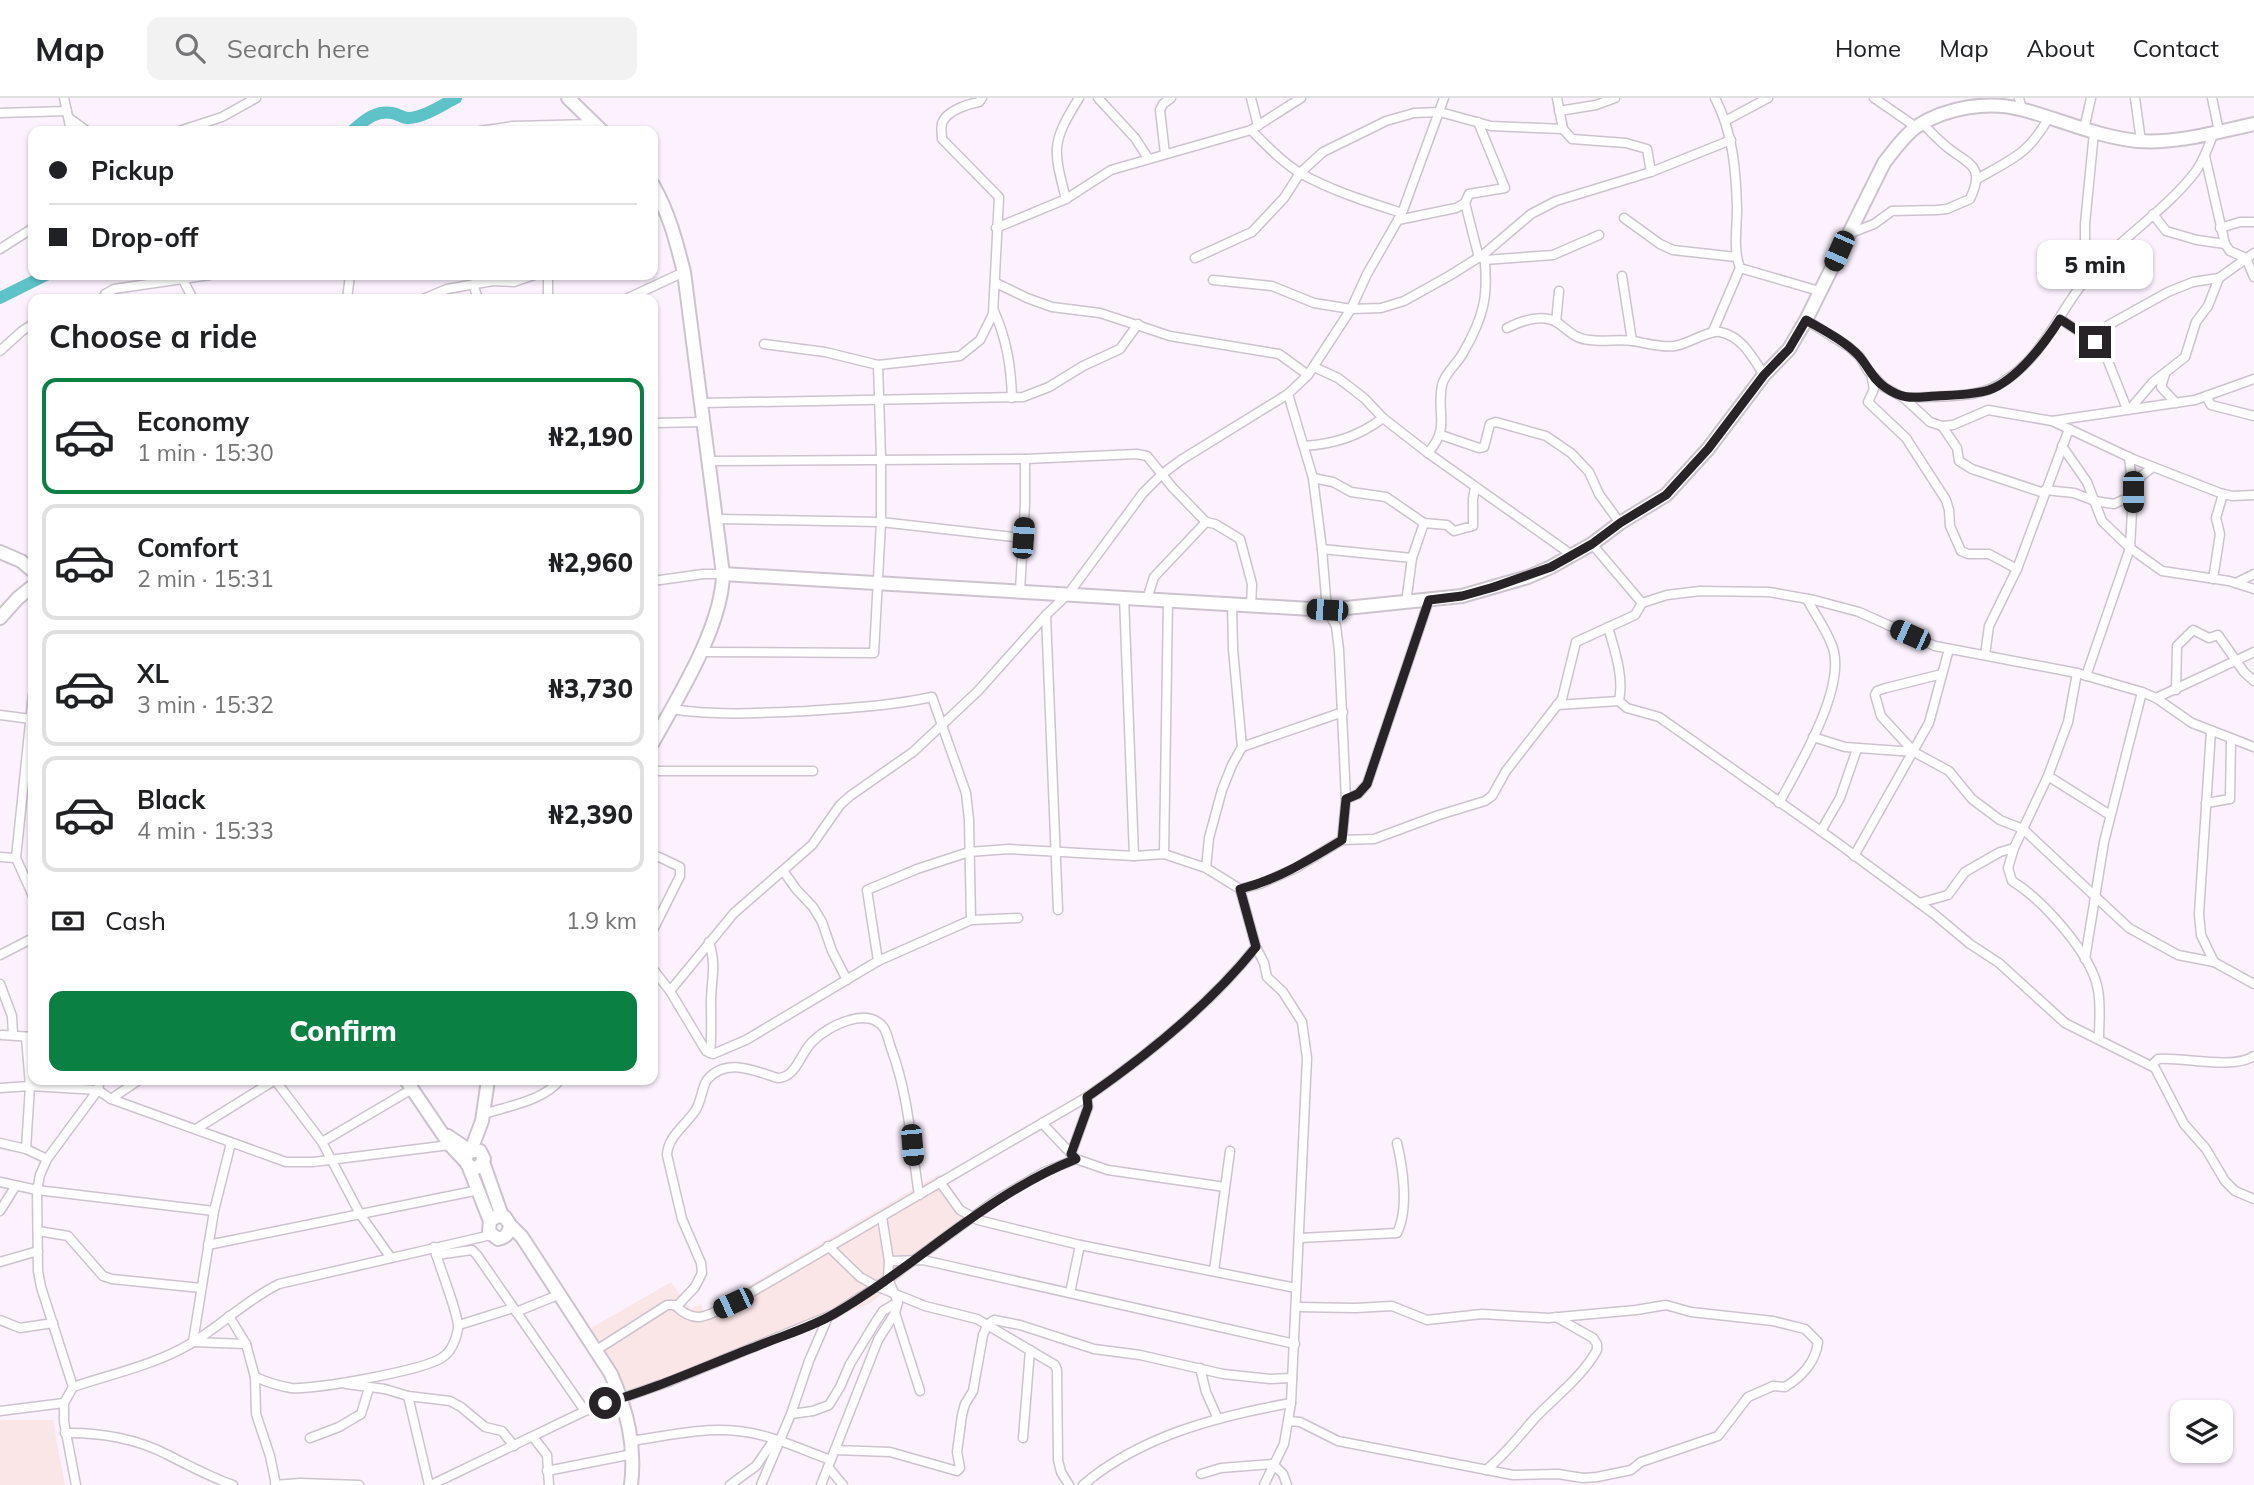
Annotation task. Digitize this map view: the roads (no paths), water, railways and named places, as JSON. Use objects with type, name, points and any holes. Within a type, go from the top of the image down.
[{"type":"main road","points":[[568,98],[596,126]]},
{"type":"main road","points":[[723,574],[1327,610],[1462,596],[1528,577],[1592,544],[1666,495],[1708,449],[1764,375],[1789,349],[1884,163],[1901,140],[1920,126],[1956,110],[2020,103],[2049,117],[2112,138],[2141,141],[2166,140],[2254,124]]},
{"type":"main road","points":[[658,198],[673,226],[684,272],[723,574],[720,596],[700,652],[658,733]]},
{"type":"main road","points":[[0,552],[27,562]]},
{"type":"main road","points":[[0,618],[28,590]]},
{"type":"main road","points":[[410,1085],[447,1139],[469,1157],[477,1168],[484,1160]]},
{"type":"main road","points":[[487,1085],[483,1118],[469,1157],[492,1230],[530,1253]]},
{"type":"main road","points":[[483,1118],[484,1160],[510,1232],[505,1237],[492,1230]]},
{"type":"main road","points":[[492,1230],[494,1217],[506,1220],[522,1237],[611,1374],[621,1399],[632,1448],[631,1485]]},
{"type":"street","points":[[64,98],[70,126]]},
{"type":"street","points":[[194,126],[222,117],[256,98]]},
{"type":"street","points":[[764,344],[825,352],[878,365],[960,356],[980,340],[994,311],[999,197],[942,139],[943,121],[982,98]]},
{"type":"street","points":[[1066,200],[1056,155],[1060,129],[1079,98]]},
{"type":"street","points":[[1098,98],[1135,138],[1148,158]]},
{"type":"street","points":[[1165,154],[1160,110],[1171,98]]},
{"type":"street","points":[[1251,98],[1255,128],[1278,156],[1300,173],[1400,217],[1427,216],[1465,203]]},
{"type":"street","points":[[996,228],[1066,200],[1111,170],[1255,128],[1301,98]]},
{"type":"street","points":[[670,991],[734,913],[812,845],[840,805],[913,752],[978,691],[1069,593],[1143,493],[1161,475],[1288,394],[1308,375],[1351,309],[1367,274],[1400,217],[1444,98]]},
{"type":"street","points":[[1557,98],[1563,129],[1572,139],[1626,143],[1646,148],[1651,172]]},
{"type":"street","points":[[1559,111],[1596,105],[1615,98]]},
{"type":"street","points":[[1713,331],[1740,268],[1736,257],[1737,208],[1731,140],[1727,120],[1715,98]]},
{"type":"street","points":[[1727,120],[1768,98]]},
{"type":"street","points":[[1848,234],[1874,224],[1892,211],[1937,211],[1965,202],[1970,199],[1977,179],[1970,162],[1920,126],[1874,98]]},
{"type":"street","points":[[2085,279],[2091,98]]},
{"type":"street","points":[[2135,98],[2141,141]]},
{"type":"street","points":[[1904,398],[1988,390],[2000,384],[2041,349],[2085,279],[2132,232],[2175,195],[2197,169],[2217,132],[2212,98]]},
{"type":"street","points":[[1195,258],[1252,232],[1283,198],[1300,173],[1323,152],[1365,129],[1414,113],[1440,112],[1492,126],[1563,129]]},
{"type":"street","points":[[0,113],[68,115],[81,126]]},
{"type":"street","points":[[1977,179],[2026,150],[2049,117]]},
{"type":"street","points":[[1428,453],[1441,435],[1442,386],[1445,377],[1462,355],[1481,321],[1485,301],[1483,257],[1465,203],[1469,194],[1505,188],[1478,122]]},
{"type":"street","points":[[1213,280],[1272,286],[1314,303],[1351,309],[1381,308],[1404,301],[1483,257],[1531,214],[1556,201],[1651,172],[1731,140]]},
{"type":"street","points":[[2204,156],[2225,244],[2230,251],[2250,256]]},
{"type":"street","points":[[2153,214],[2166,231],[2197,240],[2225,244]]},
{"type":"street","points":[[1624,218],[1660,244],[1674,250],[1736,257]]},
{"type":"street","points":[[2220,228],[2240,222],[2254,222]]},
{"type":"street","points":[[0,249],[28,231]]},
{"type":"street","points":[[1483,257],[1553,256],[1598,234]]},
{"type":"street","points":[[2250,256],[2254,277]]},
{"type":"street","points":[[2087,337],[2168,292],[2193,282],[2219,278],[2250,256]]},
{"type":"street","points":[[1740,268],[1819,291]]},
{"type":"street","points":[[637,294],[684,272]]},
{"type":"street","points":[[1622,276],[1632,341]]},
{"type":"street","points":[[2128,409],[2141,393],[2186,355],[2196,321],[2208,306],[2219,278]]},
{"type":"street","points":[[105,294],[114,289],[170,280]]},
{"type":"street","points":[[435,294],[480,280]]},
{"type":"street","points":[[498,280],[520,280]]},
{"type":"street","points":[[996,283],[1052,307],[1100,313],[1170,336],[1279,354],[1308,375]]},
{"type":"street","points":[[473,284],[476,294]]},
{"type":"street","points":[[1556,322],[1559,291]]},
{"type":"street","points":[[994,311],[1006,342],[1012,377],[1012,398]]},
{"type":"street","points":[[1507,328],[1534,319],[1556,322],[1567,333],[1587,340],[1632,341],[1672,347],[1689,343],[1713,331],[1721,332],[1739,340],[1764,375]]},
{"type":"street","points":[[2060,319],[2095,342],[2106,356],[2128,409]]},
{"type":"street","points":[[1806,320],[1849,347],[1884,387],[1904,398],[1930,422],[1942,426],[1953,425],[1988,411],[2052,421],[2129,457],[2223,494],[2254,495]]},
{"type":"street","points":[[702,403],[1012,398],[1032,395],[1120,349],[1138,324]]},
{"type":"street","points":[[0,351],[28,327]]},
{"type":"street","points":[[700,652],[874,653],[881,523],[878,365]]},
{"type":"street","points":[[1314,367],[1338,378],[1428,453],[1572,555]]},
{"type":"street","points":[[2169,368],[2161,387],[2176,403]]},
{"type":"street","points":[[1871,374],[1874,389],[1868,402],[1906,438],[1946,500],[1950,526],[1961,551],[1968,554],[1989,554],[2017,569]]},
{"type":"street","points":[[2052,421],[2195,400],[2254,379]]},
{"type":"street","points":[[1288,394],[1313,478],[1327,610],[1336,626],[1346,799],[1342,840]]},
{"type":"street","points":[[2206,396],[2211,405],[2254,416]]},
{"type":"street","points":[[1304,446],[1349,438],[1384,418]]},
{"type":"street","points":[[658,423],[704,422]]},
{"type":"street","points":[[1441,435],[1479,449],[1486,444],[1490,424],[1496,422],[1546,436],[1565,448],[1589,472],[1620,523]]},
{"type":"street","points":[[1942,426],[1956,448],[1959,461],[1972,469],[2045,491],[2074,493],[2095,501],[2114,504],[2127,499],[2140,477],[2153,467]]},
{"type":"street","points":[[1985,655],[1989,626],[2017,569],[2069,429]]},
{"type":"street","points":[[2062,446],[2087,482],[2102,521],[2130,548],[2162,570],[2236,583],[2254,589]]},
{"type":"street","points":[[709,461],[1025,459],[1136,454],[1147,456],[1161,475],[1206,522],[1240,538],[1252,584],[1251,606]]},
{"type":"street","points":[[2086,676],[2130,548],[2133,492],[2129,457]]},
{"type":"street","points":[[1020,591],[1025,459]]},
{"type":"street","points":[[1313,478],[1333,482],[1351,492],[1386,497],[1424,523],[1447,525],[1454,531],[1472,528],[1475,487]]},
{"type":"street","points":[[2213,579],[2220,534],[2216,518],[2223,494]]},
{"type":"street","points":[[717,519],[881,523],[1023,538]]},
{"type":"street","points":[[1147,598],[1154,577],[1206,522]]},
{"type":"street","points":[[1406,603],[1412,558],[1424,523]]},
{"type":"street","points":[[1592,544],[1642,603]]},
{"type":"street","points":[[1322,549],[1412,558]]},
{"type":"street","points":[[658,580],[702,573],[723,574]]},
{"type":"street","points":[[2236,583],[2254,574]]},
{"type":"street","points":[[1240,889],[1260,884],[1296,868],[1342,840],[1374,839],[1439,815],[1485,802],[1557,705],[1564,692],[1576,642],[1635,615],[1642,603],[1667,595],[1700,591],[1769,592],[1807,598],[1859,612],[1935,646],[2077,673],[2142,692],[2156,698],[2192,723],[2254,747]]},
{"type":"street","points":[[1124,597],[1134,856]]},
{"type":"street","points":[[1779,803],[1813,737],[1836,669],[1834,648],[1807,598]]},
{"type":"street","points":[[1164,854],[1168,600]]},
{"type":"street","points":[[1346,799],[1358,794],[1367,784],[1429,600]]},
{"type":"street","points":[[1206,868],[1209,838],[1222,790],[1242,747],[1233,649],[1232,604]]},
{"type":"street","points":[[1046,615],[1058,910]]},
{"type":"street","points":[[1608,627],[1620,668],[1622,690],[1619,701]]},
{"type":"street","points":[[2176,690],[2177,646],[2193,630],[2209,638],[2218,635],[2247,676],[2254,681]]},
{"type":"street","points":[[1854,856],[1929,723],[1949,649]]},
{"type":"street","points":[[2156,698],[2254,652]]},
{"type":"street","points":[[2077,673],[2068,722],[2008,868],[2012,881],[2029,891],[2050,910],[2085,959],[2098,988],[2099,1039]]},
{"type":"street","points":[[1942,674],[1886,688],[1877,691],[1875,695],[1881,716],[1914,752],[1949,771],[1972,799],[2000,820],[2023,829],[2129,928],[2178,955],[2214,962],[2254,984]]},
{"type":"street","points":[[2085,959],[2110,815],[2142,692]]},
{"type":"street","points":[[671,709],[731,714],[773,713],[876,707],[905,704],[932,697],[966,793],[971,920]]},
{"type":"street","points":[[1557,705],[1619,701],[1627,708],[1659,718],[1821,831],[1999,963],[2065,1023],[2152,1065],[2184,1124],[2206,1149],[2225,1181],[2235,1191],[2254,1199]]},
{"type":"street","points":[[1242,747],[1343,712]]},
{"type":"street","points":[[0,715],[28,722]]},
{"type":"street","points":[[2211,731],[2199,914],[2201,935],[2214,962]]},
{"type":"street","points":[[1813,737],[1857,748],[1914,752]]},
{"type":"street","points":[[2206,803],[2230,799],[2231,739]]},
{"type":"street","points":[[2242,743],[2254,754]]},
{"type":"street","points":[[1821,831],[1840,798],[1857,748]]},
{"type":"street","points":[[658,771],[813,771]]},
{"type":"street","points":[[2048,776],[2110,815]]},
{"type":"street","points":[[28,782],[17,832],[16,858],[28,885]]},
{"type":"street","points":[[1919,903],[1948,895],[1965,872],[2000,852],[2014,848]]},
{"type":"street","points":[[878,961],[867,890],[917,869],[969,852],[998,849],[1134,856],[1164,854],[1206,868],[1240,889],[1256,947],[1265,963],[1267,977],[1283,992],[1302,1021],[1307,1058],[1291,1403],[1284,1444],[1264,1485]]},
{"type":"street","points":[[0,857],[16,858]]},
{"type":"street","points":[[658,920],[680,876],[680,867],[659,857]]},
{"type":"street","points":[[784,872],[822,922],[832,951],[847,980]]},
{"type":"street","points":[[658,976],[706,1051],[719,1053],[746,1040],[878,961],[971,920],[1018,918]]},
{"type":"street","points":[[0,955],[28,941]]},
{"type":"street","points":[[709,942],[715,964],[710,1053]]},
{"type":"street","points":[[595,1350],[667,1305],[677,1306],[687,1316],[697,1318],[733,1303],[1087,1097],[1125,1071],[1231,978],[1256,947]]},
{"type":"street","points":[[0,984],[12,1016],[13,1035]]},
{"type":"street","points":[[677,1306],[695,1287],[702,1273],[701,1263],[682,1219],[667,1156],[668,1148],[670,1141],[695,1111],[708,1080],[727,1067],[737,1066],[784,1078],[792,1072],[810,1043],[821,1035],[852,1019],[863,1017],[873,1020],[883,1027],[901,1074],[911,1125],[919,1195]]},
{"type":"street","points":[[2,1035],[28,1037]]},
{"type":"street","points":[[2152,1065],[2158,1059],[2232,1063],[2254,1056]]},
{"type":"street","points":[[76,1485],[65,1433],[64,1403],[72,1387],[41,1287],[37,1190],[47,1158],[99,1085]]},
{"type":"street","points":[[110,1099],[131,1085]]},
{"type":"street","points":[[196,1129],[267,1085]]},
{"type":"street","points":[[279,1085],[322,1142],[360,1214],[391,1258]]},
{"type":"street","points":[[322,1142],[408,1085]]},
{"type":"street","points":[[483,1118],[534,1098],[556,1085]]},
{"type":"street","points":[[0,1088],[30,1086],[98,1090],[110,1099],[286,1162],[330,1160],[447,1139]]},
{"type":"street","points":[[26,1149],[30,1086]]},
{"type":"street","points":[[408,1396],[430,1485],[585,1410],[621,1399],[828,1317],[888,1279],[996,1200],[1073,1157],[1088,1107],[1087,1097]]},
{"type":"street","points":[[1042,1123],[1073,1157],[1108,1170],[1225,1187]]},
{"type":"street","points":[[0,1143],[26,1149],[47,1158]]},
{"type":"street","points":[[194,1342],[214,1211],[231,1143]]},
{"type":"street","points":[[1300,1238],[1397,1233],[1402,1207],[1403,1178],[1397,1143]]},
{"type":"street","points":[[1214,1271],[1230,1151]]},
{"type":"street","points":[[0,1182],[37,1190],[214,1211]]},
{"type":"street","points":[[940,1182],[960,1210],[972,1218],[1080,1245],[1296,1288]]},
{"type":"street","points":[[0,1211],[15,1187]]},
{"type":"street","points":[[208,1245],[479,1190]]},
{"type":"street","points":[[821,1485],[878,1340],[895,1313],[897,1298],[888,1279],[889,1261],[882,1217]]},
{"type":"street","points":[[435,1251],[492,1230]]},
{"type":"street","points":[[38,1231],[68,1236],[96,1270],[113,1279],[201,1288]]},
{"type":"street","points":[[1070,1293],[1080,1245]]},
{"type":"street","points":[[828,1246],[860,1277],[897,1298],[988,1324],[1055,1365],[1058,1460],[1069,1485]]},
{"type":"street","points":[[72,1387],[139,1366],[194,1342],[254,1297],[279,1284],[391,1258],[435,1251],[472,1250],[585,1410]]},
{"type":"street","points":[[0,1262],[38,1251]]},
{"type":"street","points":[[255,1377],[293,1388],[332,1384],[441,1359],[449,1352],[458,1325],[435,1251]]},
{"type":"street","points":[[889,1261],[923,1260],[1295,1344]]},
{"type":"street","points":[[458,1325],[558,1295]]},
{"type":"street","points":[[790,1414],[813,1411],[829,1405],[875,1323],[897,1298]]},
{"type":"street","points":[[1289,1421],[1300,1422],[1338,1441],[1486,1470],[1513,1475],[1558,1474],[1583,1478],[1631,1470],[1641,1462],[1665,1452],[1718,1436],[1748,1397],[1773,1386],[1789,1385],[1813,1361],[1818,1342],[1805,1329],[1736,1316],[1691,1312],[1665,1305],[1556,1317],[1482,1314],[1427,1320],[1392,1306],[1296,1307]]},
{"type":"street","points":[[895,1313],[920,1391]]},
{"type":"street","points":[[229,1316],[246,1344],[255,1377],[256,1414],[270,1455],[276,1485],[359,1485]]},
{"type":"street","points":[[761,1485],[828,1317]]},
{"type":"street","points":[[1486,1470],[1514,1446],[1556,1396],[1575,1381],[1597,1350],[1593,1338],[1556,1317]]},
{"type":"street","points":[[0,1320],[20,1328],[53,1323]]},
{"type":"street","points":[[835,1450],[890,1452],[957,1471],[960,1468],[957,1452],[962,1415],[973,1391],[983,1335],[988,1324],[994,1320],[1020,1325],[1094,1349],[1140,1354],[1250,1377],[1292,1378]]},
{"type":"street","points":[[194,1342],[246,1344]]},
{"type":"street","points":[[1023,1438],[1030,1350]]},
{"type":"street","points":[[1200,1368],[1206,1392],[1218,1419]]},
{"type":"street","points":[[332,1384],[386,1389],[408,1396],[450,1401],[485,1427],[502,1431],[514,1446]]},
{"type":"street","points":[[310,1438],[339,1427],[360,1414],[369,1388]]},
{"type":"street","points":[[0,1410],[64,1403]]},
{"type":"street","points":[[1083,1485],[1106,1466],[1149,1443],[1239,1412],[1291,1403]]},
{"type":"street","points":[[547,1471],[705,1431],[740,1431],[777,1441],[830,1464],[843,1485]]},
{"type":"street","points":[[65,1433],[84,1433],[142,1444],[233,1485]]},
{"type":"street","points":[[533,1437],[547,1455],[549,1485]]},
{"type":"street","points":[[730,1485],[756,1466],[777,1441]]},
{"type":"street","points":[[1201,1474],[1221,1468],[1273,1464],[1283,1474],[1287,1485]]},
{"type":"waterway","points":[[358,126],[375,115],[386,113],[406,118],[414,117],[456,98]]},
{"type":"waterway","points":[[0,298],[36,280]]}]
